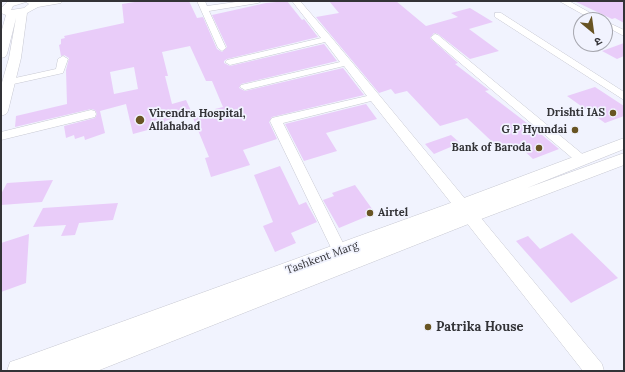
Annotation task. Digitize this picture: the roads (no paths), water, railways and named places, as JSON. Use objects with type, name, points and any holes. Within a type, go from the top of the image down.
[{"type":"street","points":[[13,7],[31,9],[33,3],[58,1]]},
{"type":"street","points":[[201,1],[222,48]]},
{"type":"street","points":[[205,10],[258,1]]},
{"type":"street","points":[[296,1],[595,371]]},
{"type":"street","points":[[563,1],[584,12]]},
{"type":"street","points":[[1,54],[13,7]]},
{"type":"street","points":[[1,111],[15,58],[13,7]]},
{"type":"street","points":[[498,15],[624,97]]},
{"type":"street","points":[[613,27],[624,33]]},
{"type":"street","points":[[435,37],[582,160]]},
{"type":"street","points":[[230,62],[328,40]]},
{"type":"street","points":[[9,82],[60,71],[63,59]]},
{"type":"street","points":[[245,87],[346,63]]},
{"type":"street","points":[[340,251],[276,121],[374,97]]},
{"type":"street","points":[[1,136],[91,114]]},
{"type":"street","name":"Tashkent Marg","points":[[66,371],[466,211],[624,143]]},
{"type":"street","name":"Tashkent Marg","points":[[19,371],[340,251],[624,159]]},
{"type":"place","name":"Drishti IAS","points":[[613,113]]},
{"type":"place","name":"Virendra Hospital, Allahabad","points":[[140,120]]},
{"type":"place","name":"G P Hyundai","points":[[575,130]]},
{"type":"place","name":"Bank of Baroda","points":[[539,148]]},
{"type":"place","name":"Airtel","points":[[370,213]]},
{"type":"place","name":"Patrika House","points":[[428,327]]}]
